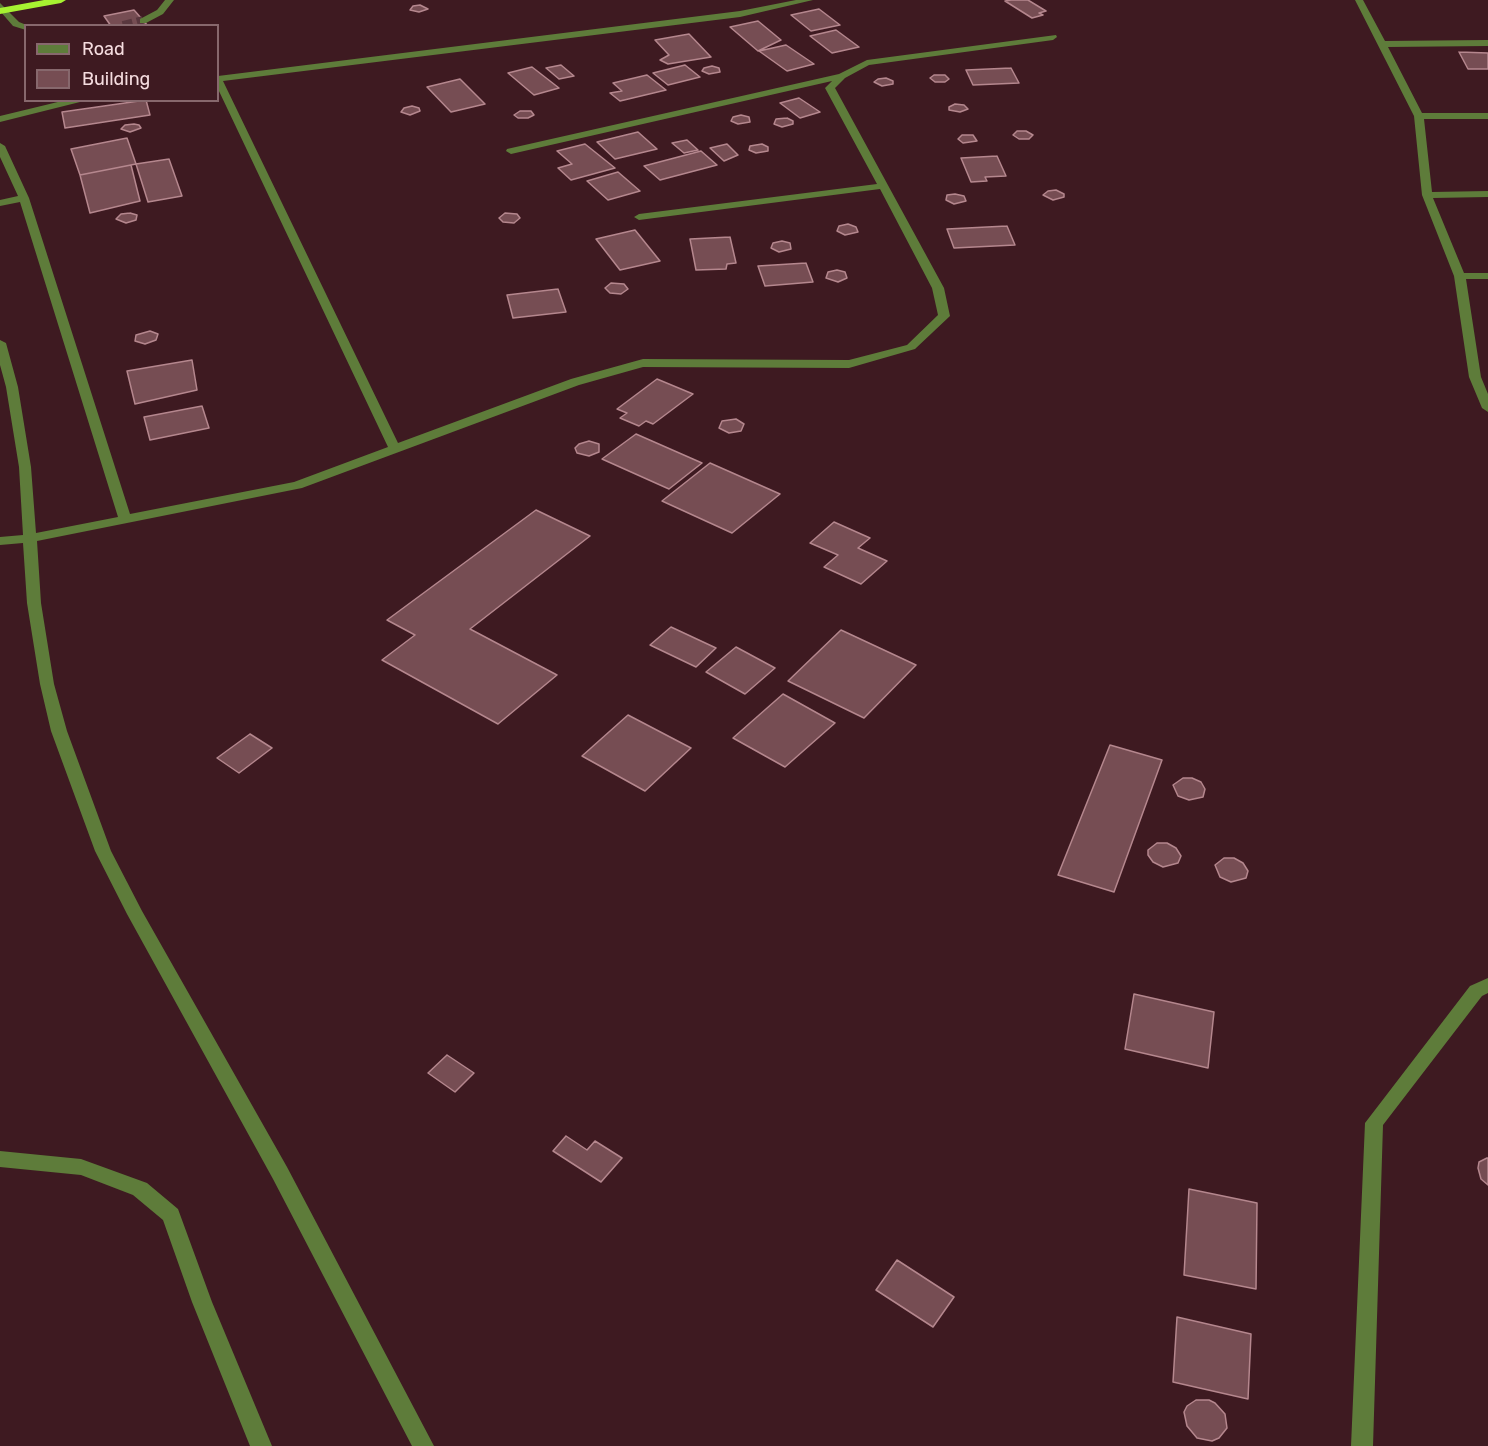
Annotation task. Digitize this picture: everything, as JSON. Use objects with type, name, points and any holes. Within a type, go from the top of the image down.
[{"type":"highway","points":[[1,9],[61,0]]},
{"type":"street","points":[[143,21],[160,12],[170,0]]},
{"type":"street","points":[[219,80],[740,14],[809,0]]},
{"type":"street","points":[[1359,0],[1419,116],[1427,195],[1460,276],[1488,408]]},
{"type":"street","points":[[1,9],[16,24],[24,26]]},
{"type":"street","points":[[511,150],[842,76],[867,63],[1053,38]]},
{"type":"street","points":[[1383,44],[1488,43]]},
{"type":"street","points":[[0,541],[30,538],[297,485],[575,382],[643,363],[849,364],[910,347],[944,316],[938,288],[830,88],[842,76]]},
{"type":"street","points":[[219,82],[395,449]]},
{"type":"street","points":[[0,119],[73,102]]},
{"type":"street","points":[[1419,116],[1488,116]]},
{"type":"street","points":[[0,146],[24,198],[125,519]]},
{"type":"street","points":[[639,217],[883,186]]},
{"type":"street","points":[[1427,195],[1488,194]]},
{"type":"street","points":[[0,203],[24,198]]},
{"type":"street","points":[[1460,276],[1488,276]]},
{"type":"street","points":[[0,344],[19,421],[26,468],[34,603],[47,684],[59,731],[103,851],[141,924],[280,1173],[423,1446]]},
{"type":"street","points":[[1362,1446],[1374,1124],[1476,991],[1488,985]]},
{"type":"street","points":[[0,1159],[81,1167],[140,1189],[171,1215],[202,1302],[261,1446]]},
{"type":"building","points":[[1028,0],[1046,11],[1039,13],[1043,15],[1032,18],[1005,1]]},
{"type":"building","points":[[420,5],[428,9],[419,12],[410,10],[413,6]]},
{"type":"building","points":[[819,9],[840,25],[811,31],[791,15]]},
{"type":"building","points":[[134,10],[146,24],[110,24],[104,16]]},
{"type":"building","points":[[758,21],[781,40],[758,51],[730,27]]},
{"type":"building","points":[[836,30],[859,47],[832,53],[810,36]]},
{"type":"building","points":[[689,34],[711,57],[668,64],[660,60],[669,55],[655,40]]},
{"type":"building","points":[[786,45],[814,64],[787,71],[759,51]]},
{"type":"building","points":[[1459,52],[1488,53],[1488,69],[1468,69]]},
{"type":"building","points":[[561,65],[574,76],[559,79],[546,68]]},
{"type":"building","points":[[685,65],[700,77],[668,85],[653,73]]},
{"type":"building","points":[[712,66],[719,68],[720,72],[709,74],[702,71],[704,68]]},
{"type":"building","points":[[532,67],[559,88],[534,95],[508,73]]},
{"type":"building","points":[[1011,68],[1019,83],[973,85],[966,70]]},
{"type":"building","points":[[647,75],[666,90],[620,101],[610,93],[622,91],[613,83]]},
{"type":"building","points":[[934,75],[945,75],[949,79],[945,82],[935,82],[930,78]]},
{"type":"building","points":[[886,78],[893,81],[893,84],[882,86],[874,82],[878,79]]},
{"type":"building","points":[[460,79],[485,104],[451,112],[427,87]]},
{"type":"building","points":[[799,98],[820,112],[800,118],[780,103]]},
{"type":"building","points":[[147,102],[150,115],[65,128],[62,112]]},
{"type":"building","points":[[955,104],[964,105],[968,109],[960,112],[949,110],[949,107]]},
{"type":"building","points":[[412,106],[419,108],[420,111],[410,115],[401,112],[404,108]]},
{"type":"building","points":[[520,111],[531,111],[534,115],[528,118],[518,118],[514,115]]},
{"type":"building","points":[[741,115],[749,117],[750,122],[738,124],[731,121],[733,117]]},
{"type":"building","points":[[787,118],[793,121],[793,124],[782,127],[774,124],[776,119]]},
{"type":"building","points":[[134,124],[141,128],[130,132],[121,129],[125,125]]},
{"type":"building","points":[[1017,131],[1026,131],[1033,135],[1029,139],[1019,139],[1013,135]]},
{"type":"building","points":[[638,132],[657,149],[615,159],[597,142]]},
{"type":"building","points":[[962,135],[973,135],[977,141],[963,143],[958,139]]},
{"type":"building","points":[[127,138],[136,164],[80,175],[71,149]]},
{"type":"building","points":[[687,140],[698,150],[684,153],[672,143]]},
{"type":"building","points":[[585,144],[615,168],[571,180],[558,168],[572,164],[557,151]]},
{"type":"building","points":[[727,144],[738,155],[724,161],[710,148]]},
{"type":"building","points":[[762,144],[768,147],[768,151],[756,153],[749,150],[750,146]]},
{"type":"building","points":[[701,151],[717,165],[660,180],[644,166]]},
{"type":"building","points":[[997,156],[1006,176],[985,177],[987,181],[971,182],[961,158]]},
{"type":"building","points":[[169,159],[182,196],[148,202],[136,164]]},
{"type":"building","points":[[131,165],[140,201],[90,213],[80,175]]},
{"type":"building","points":[[618,172],[640,191],[608,200],[587,181]]},
{"type":"building","points":[[1056,190],[1064,194],[1064,197],[1053,200],[1043,195],[1048,191]]},
{"type":"building","points":[[947,195],[964,196],[966,201],[954,204],[946,200]]},
{"type":"building","points":[[505,213],[517,214],[520,218],[514,223],[503,222],[499,218]]},
{"type":"building","points":[[121,214],[137,215],[136,220],[126,223],[116,219]]},
{"type":"building","points":[[848,224],[856,227],[858,232],[845,235],[837,231],[839,226]]},
{"type":"building","points":[[1007,226],[1015,245],[954,248],[947,229]]},
{"type":"building","points":[[635,230],[660,261],[620,270],[596,239]]},
{"type":"building","points":[[730,237],[736,263],[727,264],[726,269],[696,270],[690,239]]},
{"type":"building","points":[[782,241],[790,243],[791,249],[779,252],[771,248],[773,243]]},
{"type":"building","points":[[806,263],[813,282],[765,286],[758,266]]},
{"type":"building","points":[[837,270],[845,272],[847,278],[838,282],[826,278],[828,272]]},
{"type":"building","points":[[611,283],[624,284],[628,289],[621,294],[610,293],[605,288]]},
{"type":"building","points":[[558,289],[566,312],[513,318],[507,295]]},
{"type":"building","points":[[150,331],[158,334],[156,340],[145,344],[135,341],[136,335]]},
{"type":"building","points":[[192,360],[197,390],[135,404],[127,371]]},
{"type":"building","points":[[657,379],[693,394],[653,424],[646,421],[639,426],[620,418],[627,413],[617,409]]},
{"type":"building","points":[[202,406],[209,428],[150,440],[144,417]]},
{"type":"building","points":[[736,419],[744,424],[741,431],[729,433],[719,428],[722,421]]},
{"type":"building","points":[[636,434],[702,463],[669,489],[602,459]]},
{"type":"building","points":[[589,441],[599,444],[599,452],[589,456],[577,453],[575,448],[579,444]]},
{"type":"building","points":[[710,463],[780,494],[732,533],[662,501]]},
{"type":"building","points":[[536,510],[590,536],[470,629],[557,675],[498,724],[382,660],[415,635],[387,620]]},
{"type":"building","points":[[834,522],[870,538],[858,548],[887,561],[861,584],[824,567],[838,555],[810,543]]},
{"type":"building","points":[[671,627],[716,648],[696,667],[650,645]]},
{"type":"building","points":[[841,630],[916,665],[864,718],[788,681]]},
{"type":"building","points":[[736,647],[775,668],[745,694],[706,672]]},
{"type":"building","points":[[783,694],[835,723],[785,767],[733,738]]},
{"type":"building","points":[[628,715],[691,748],[645,791],[582,756]]},
{"type":"building","points":[[250,734],[272,748],[239,773],[217,758]]},
{"type":"building","points":[[1110,745],[1162,760],[1114,892],[1058,875]]},
{"type":"building","points":[[1183,778],[1192,778],[1201,782],[1205,789],[1203,797],[1189,800],[1178,796],[1173,785]]},
{"type":"building","points":[[1157,843],[1167,843],[1176,848],[1181,856],[1178,863],[1163,867],[1153,862],[1148,855],[1148,850]]},
{"type":"building","points":[[1224,858],[1234,858],[1243,863],[1248,871],[1246,878],[1231,882],[1220,877],[1215,865]]},
{"type":"building","points":[[1134,994],[1214,1012],[1208,1068],[1125,1049]]},
{"type":"building","points":[[447,1055],[474,1073],[455,1092],[428,1073]]},
{"type":"building","points":[[566,1136],[587,1150],[595,1141],[622,1158],[601,1182],[553,1151]]},
{"type":"building","points":[[1488,1158],[1488,1185],[1481,1179],[1478,1168],[1479,1162]]},
{"type":"building","points":[[1189,1189],[1257,1203],[1256,1289],[1184,1275]]},
{"type":"building","points":[[897,1260],[954,1297],[933,1327],[876,1290]]},
{"type":"building","points":[[1177,1317],[1251,1334],[1248,1399],[1173,1382]]},
{"type":"building","points":[[1196,1400],[1209,1400],[1225,1414],[1227,1428],[1219,1438],[1212,1441],[1197,1438],[1187,1426],[1184,1412],[1187,1406]]},
{"type":"tunnel","points":[[131,24],[143,21]]}]
